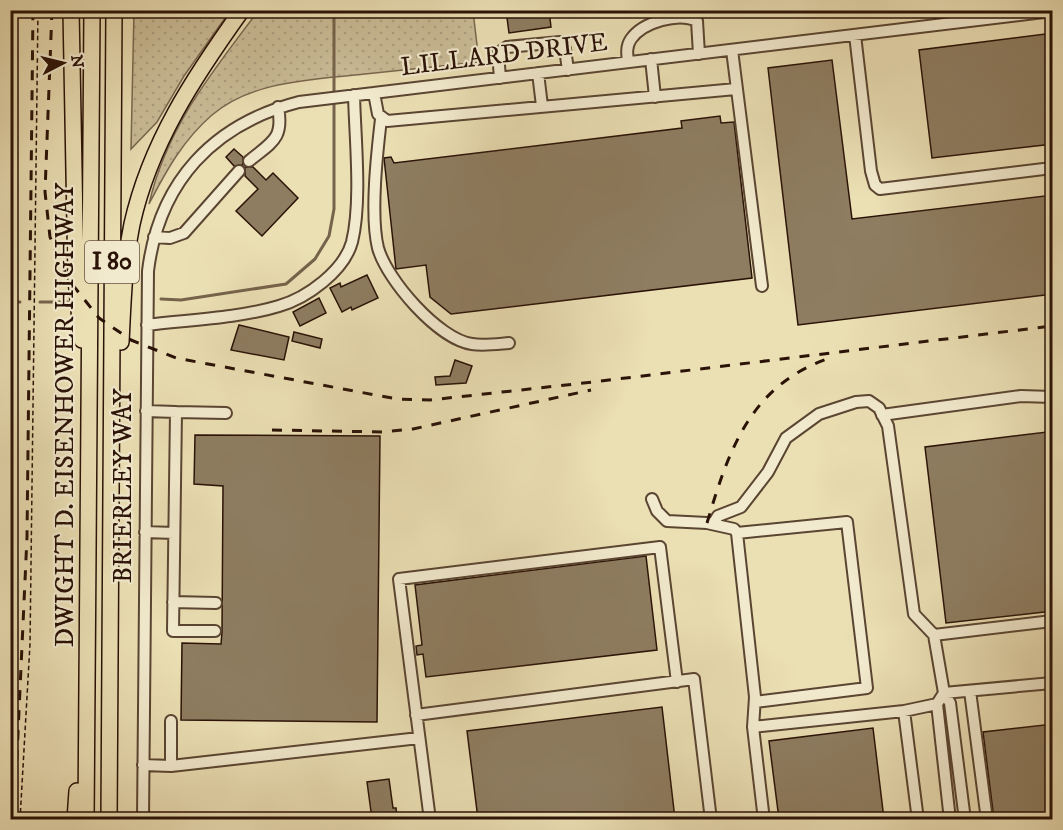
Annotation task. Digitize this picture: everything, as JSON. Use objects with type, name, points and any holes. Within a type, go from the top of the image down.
[{"type":"highway","points":[[71,10],[78,321],[88,373]]},
{"type":"highway","name":"DWIGHT D. EISENHOWER HIGHWAY","points":[[86,819],[92,10]]},
{"type":"highway","name":"DWIGHT D. EISENHOWER HIGHWAY","points":[[109,819],[114,10]]},
{"type":"highway","points":[[110,513],[115,467],[124,286],[136,209],[153,157],[170,119],[208,58],[242,10]]},
{"type":"highway","points":[[75,819],[80,648],[88,609]]},
{"type":"street","name":"LILLARD DRIVE","points":[[192,164],[218,139],[237,126],[278,107],[331,98],[855,35],[996,14],[1053,11]]},
{"type":"street","points":[[628,62],[626,51],[629,40],[637,33],[659,21],[687,17],[697,21],[699,54]]},
{"type":"street","points":[[855,35],[871,171],[875,185],[880,189],[1053,168]]},
{"type":"street","points":[[500,78],[498,53],[507,47],[560,42],[565,49],[568,70]]},
{"type":"street","points":[[732,50],[762,286]]},
{"type":"street","points":[[651,59],[655,97]]},
{"type":"street","points":[[538,73],[542,106]]},
{"type":"street","points":[[381,119],[400,121],[736,89]]},
{"type":"street","points":[[374,93],[381,119],[375,200],[378,248],[399,290],[437,327],[470,344],[509,343]]},
{"type":"street","points":[[147,325],[279,306],[317,285],[342,262],[348,254],[354,229],[350,96]]},
{"type":"street","points":[[249,162],[278,135],[282,125],[278,107]]},
{"type":"street","name":"BRIERLEY WAY","points":[[143,819],[148,271],[154,237],[170,196],[192,164]]},
{"type":"street","points":[[154,237],[170,238],[184,233],[239,171]]},
{"type":"street","points":[[882,415],[1021,396],[1053,397]]},
{"type":"street","points":[[712,524],[718,516],[741,507],[768,472],[786,438],[819,414],[855,402],[869,401],[879,408],[888,426],[914,614],[934,635],[944,693],[950,703],[965,819]]},
{"type":"street","points":[[146,411],[226,413]]},
{"type":"street","points":[[176,412],[173,631],[215,631]]},
{"type":"street","points":[[652,500],[657,511],[668,521],[712,524],[734,528],[737,533],[755,702],[753,727],[764,819]]},
{"type":"street","points":[[737,533],[847,522],[867,688],[755,702]]},
{"type":"street","points":[[145,532],[174,533]]},
{"type":"street","points":[[430,819],[399,579],[660,547],[677,681]]},
{"type":"street","points":[[173,602],[216,603]]},
{"type":"street","points":[[934,635],[1053,621]]},
{"type":"street","points":[[416,715],[694,679],[711,819]]},
{"type":"street","points":[[753,727],[904,711],[936,704],[944,693],[1053,683]]},
{"type":"street","points":[[970,691],[987,819]]},
{"type":"street","points":[[936,704],[950,819]]},
{"type":"street","points":[[904,711],[918,819]]},
{"type":"street","points":[[171,721],[171,766]]},
{"type":"street","points":[[143,765],[171,766],[419,738]]},
{"type":"path","points":[[20,819],[30,644],[38,10]]},
{"type":"shaded area","points":[[134,11],[230,11],[184,76],[157,122],[131,149]]},
{"type":"shaded area","points":[[258,11],[473,11],[479,62],[305,80],[265,88],[246,95],[228,103],[192,135],[169,168],[149,204],[157,176],[179,125],[208,79]]},
{"type":"building","points":[[506,10],[549,10],[551,27],[509,33]]},
{"type":"building","points":[[1053,33],[1053,144],[932,158],[919,50]]},
{"type":"building","points":[[832,60],[852,219],[1053,195],[1053,294],[798,325],[768,68]]},
{"type":"building","points":[[720,116],[721,123],[734,122],[752,278],[451,314],[430,297],[426,265],[396,269],[384,158],[391,157],[394,163],[682,128],[681,121]]},
{"type":"building","points":[[234,149],[243,157],[243,165],[234,166],[226,157]]},
{"type":"building","points":[[245,167],[253,167],[266,180],[273,173],[298,198],[262,236],[236,211],[258,189],[245,176]]},
{"type":"building","points":[[367,275],[378,298],[342,312],[330,288],[340,283],[341,287]]},
{"type":"building","points":[[319,298],[326,313],[300,326],[293,312]]},
{"type":"building","points":[[239,325],[289,337],[284,360],[231,350]]},
{"type":"building","points":[[294,332],[322,339],[320,348],[292,341]]},
{"type":"building","points":[[455,360],[472,366],[466,383],[436,385],[435,377],[450,376]]},
{"type":"building","points":[[1047,432],[1053,481],[1053,611],[946,623],[925,447]]},
{"type":"building","points":[[195,435],[380,436],[377,722],[181,720],[182,643],[221,644],[222,632],[223,486],[194,484]]},
{"type":"building","points":[[646,556],[657,650],[426,677],[423,654],[417,655],[416,646],[422,645],[415,585]]},
{"type":"building","points":[[662,707],[675,819],[478,819],[467,731]]},
{"type":"building","points":[[1053,724],[1053,819],[994,819],[983,732]]},
{"type":"building","points":[[873,728],[884,819],[779,819],[769,741]]},
{"type":"building","points":[[389,779],[393,808],[396,808],[397,817],[372,819],[367,782]]},
{"type":"waterway","points":[[161,299],[181,300],[286,284],[315,259],[329,236],[334,209],[334,10]]},
{"type":"waterway","points":[[10,302],[20,302]]},
{"type":"waterway","points":[[40,302],[68,302]]},
{"type":"railway","points":[[14,820],[27,537],[33,10]]},
{"type":"railway","points":[[52,10],[45,192],[50,237],[68,279],[99,318],[131,340],[176,358],[397,399],[430,400],[1052,326]]},
{"type":"railway","points":[[707,523],[724,470],[735,445],[763,401],[782,384],[805,369],[833,357]]},
{"type":"railway","points":[[272,430],[383,432],[413,429],[591,390]]}]
